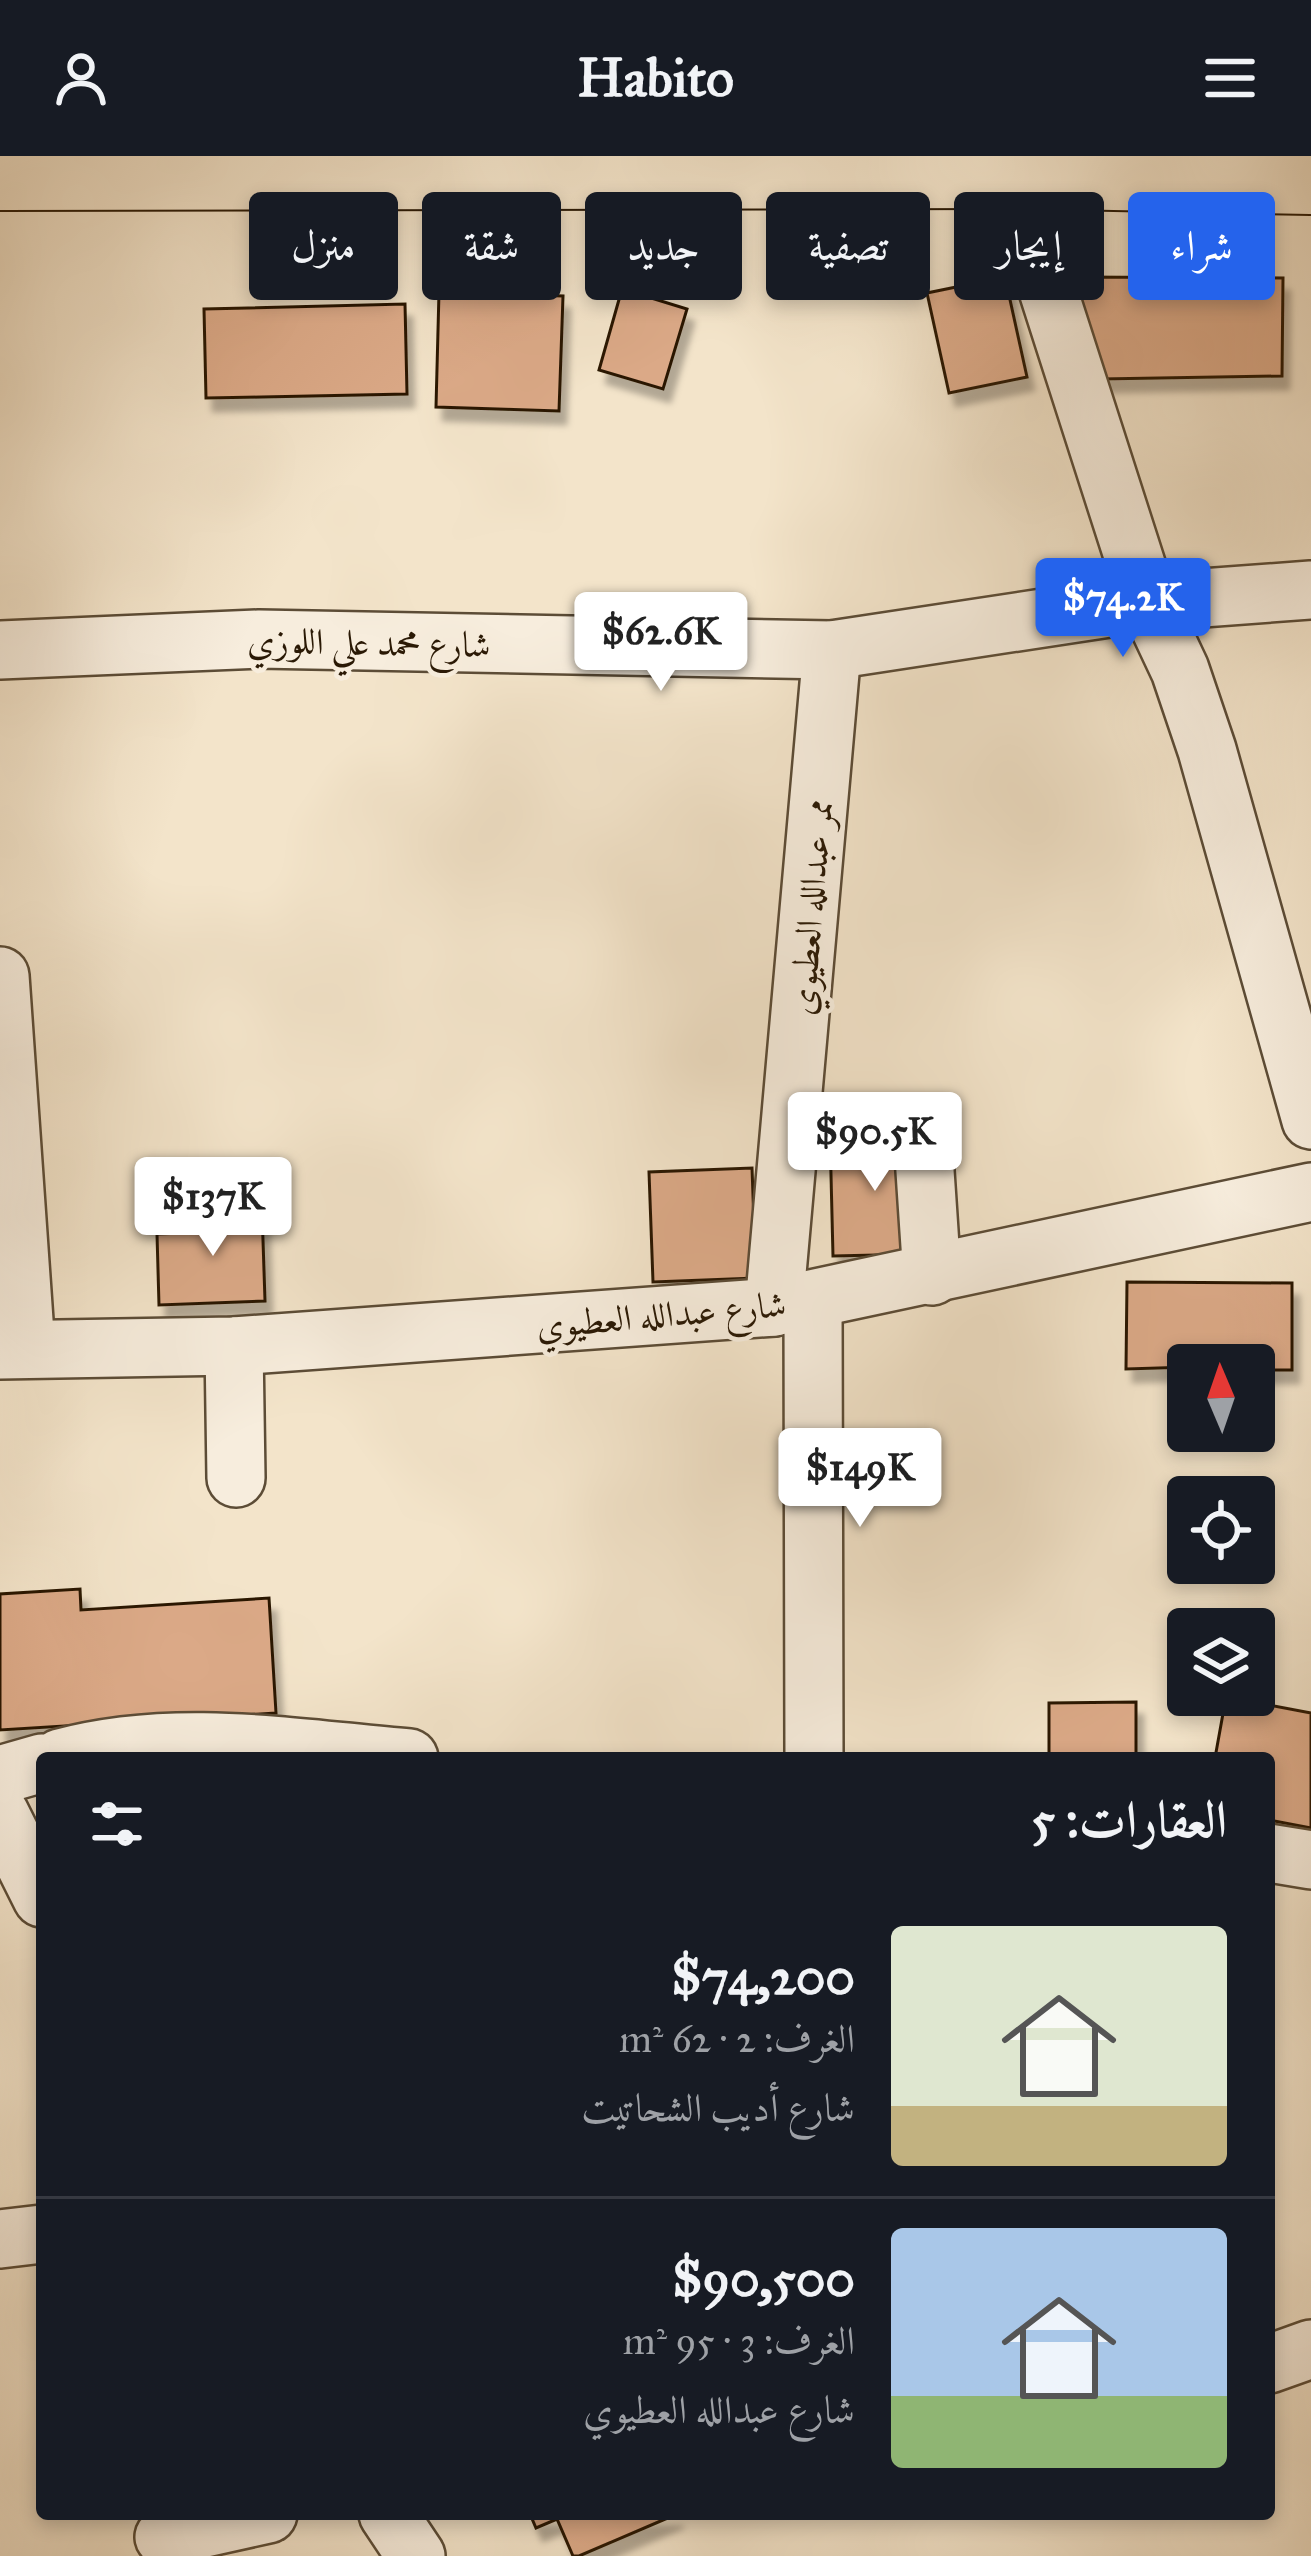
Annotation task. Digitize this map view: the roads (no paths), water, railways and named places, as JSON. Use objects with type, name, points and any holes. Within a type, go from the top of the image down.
[{"type":"main road","points":[[0,177],[1011,176],[1311,181]]},
{"type":"street","points":[[1011,176],[1148,602],[1180,670],[1207,750],[1311,1120]]},
{"type":"street","name":"شارع محمد علي اللوزي","points":[[0,650],[259,639],[832,650],[1148,602],[1311,590]]},
{"type":"street","name":"ممر عبدالله العطيوي","points":[[814,1752],[794,1304],[832,650]]},
{"type":"street","points":[[0,976],[13,1349]]},
{"type":"street","points":[[923,1142],[932,1276]]},
{"type":"street","name":"شارع عبدالله العطيوي","points":[[13,1349],[234,1346],[794,1304],[1311,1192]]},
{"type":"street","points":[[234,1346],[236,1478]]},
{"type":"street","points":[[90,1752],[141,1742],[216,1742],[337,1752]]},
{"type":"street","points":[[0,1775],[36,1765]]},
{"type":"street","points":[[0,1814],[36,1886]]},
{"type":"street","points":[[1275,1854],[1311,1860]]},
{"type":"street","points":[[0,2239],[36,2235]]},
{"type":"street","points":[[1275,2362],[1311,2349]]},
{"type":"street","points":[[164,2537],[241,2520]]},
{"type":"street","points":[[392,2520],[416,2556]]}]
